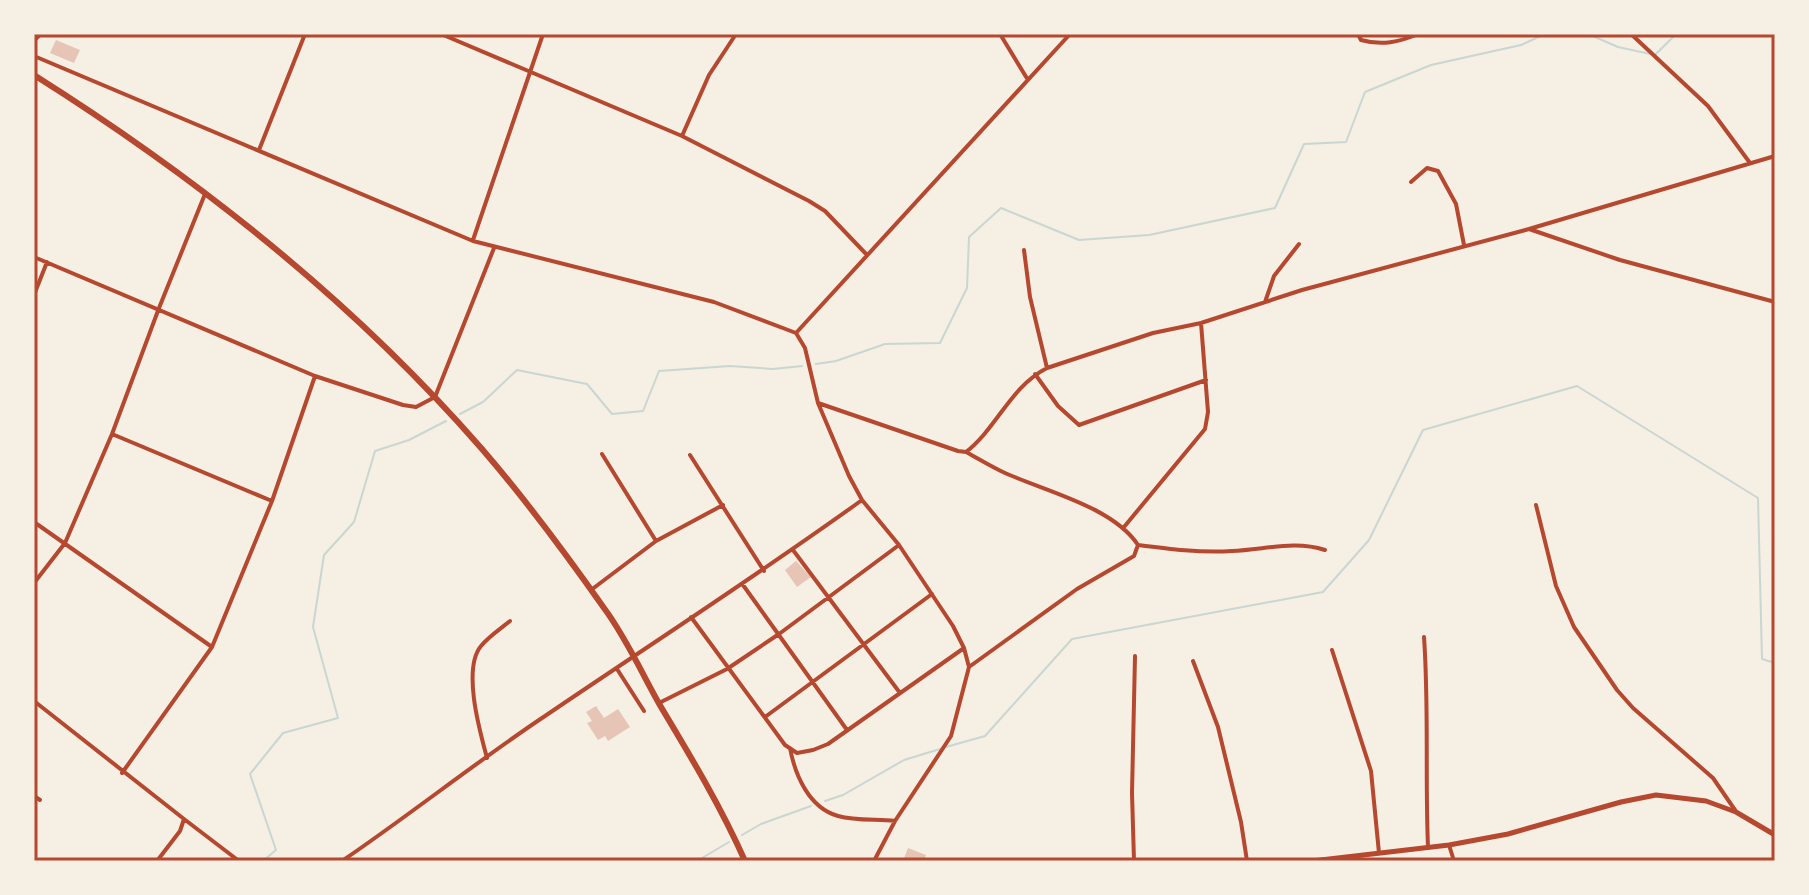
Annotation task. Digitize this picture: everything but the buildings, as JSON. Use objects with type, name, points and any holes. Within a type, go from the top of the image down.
[{"type":"highway","points":[[34,75],[172,167],[306,274],[435,397],[483,450],[552,537],[634,655],[702,774],[745,861]]},
{"type":"street","points":[[34,40],[40,34]]},
{"type":"street","points":[[259,150],[305,34]]},
{"type":"street","points":[[441,34],[682,136],[809,201],[825,211],[867,255]]},
{"type":"street","points":[[473,241],[543,34]]},
{"type":"street","points":[[682,136],[709,75],[736,34]]},
{"type":"street","points":[[1000,34],[1028,80]]},
{"type":"street","points":[[796,333],[1070,34]]},
{"type":"street","points":[[1358,34],[1361,40],[1383,43],[1418,34]]},
{"type":"street","points":[[1631,34],[1708,106],[1750,163]]},
{"type":"street","points":[[34,56],[473,241],[714,302],[796,333],[805,348],[818,403],[849,476],[862,500],[899,545],[932,594],[964,648],[969,667],[951,736],[895,821],[874,861]]},
{"type":"street","points":[[966,452],[1007,402],[1035,374],[1047,368],[1153,333],[1201,323],[1775,156]]},
{"type":"street","points":[[1411,182],[1427,168],[1438,171],[1456,204],[1464,245]]},
{"type":"street","points":[[34,583],[65,543],[112,434],[206,192]]},
{"type":"street","points":[[1529,229],[1620,260],[1775,302]]},
{"type":"street","points":[[1265,302],[1274,276],[1299,244]]},
{"type":"street","points":[[34,257],[315,376],[416,407],[435,397],[494,248]]},
{"type":"street","points":[[1024,250],[1030,297],[1047,368]]},
{"type":"street","points":[[34,295],[47,262]]},
{"type":"street","points":[[1123,528],[1205,429],[1208,412],[1201,323]]},
{"type":"street","points":[[1035,374],[1058,406],[1079,425],[1206,380]]},
{"type":"street","points":[[122,773],[212,647],[272,501],[315,376]]},
{"type":"street","points":[[818,403],[966,452],[1002,472],[1085,506],[1123,528],[1138,545],[1197,552],[1243,551],[1297,544],[1325,550]]},
{"type":"street","points":[[112,434],[272,501]]},
{"type":"street","points":[[602,454],[656,541]]},
{"type":"street","points":[[690,455],[764,571]]},
{"type":"street","points":[[342,861],[634,655],[764,571],[862,500]]},
{"type":"street","points":[[591,590],[656,541],[723,505]]},
{"type":"street","points":[[1536,505],[1556,586],[1574,627],[1617,690],[1633,708],[1713,778],[1736,812]]},
{"type":"street","points":[[34,522],[212,647]]},
{"type":"street","points":[[659,703],[727,669],[899,545]]},
{"type":"street","points":[[969,667],[1077,589],[1134,556],[1138,545]]},
{"type":"street","points":[[793,550],[900,693]]},
{"type":"street","points":[[743,585],[847,730]]},
{"type":"street","points":[[765,717],[932,594]]},
{"type":"street","points":[[691,617],[785,745],[797,753],[828,744],[964,648]]},
{"type":"street","points":[[487,758],[479,728],[474,658],[480,647],[510,621]]},
{"type":"street","points":[[1424,637],[1428,706],[1428,847]]},
{"type":"street","points":[[1332,650],[1371,771],[1379,853]]},
{"type":"street","points":[[1134,861],[1135,656]]},
{"type":"street","points":[[1193,661],[1218,727],[1247,861]]},
{"type":"street","points":[[617,669],[644,711]]},
{"type":"street","points":[[34,701],[122,773],[239,861]]},
{"type":"street","points":[[790,748],[803,786],[829,813],[839,817],[895,821]]},
{"type":"street","points":[[1312,861],[1449,845],[1508,834],[1656,795],[1706,801],[1736,812],[1775,835]]},
{"type":"street","points":[[34,796],[40,800]]},
{"type":"street","points":[[157,861],[180,831],[184,819]]},
{"type":"street","points":[[1449,845],[1454,861]]},
{"type":"waterway","points":[[816,364],[836,361],[885,344],[940,343],[967,288],[969,237],[1001,208],[1079,240],[1149,235],[1275,208],[1304,144],[1346,142],[1365,92],[1431,65],[1521,45],[1545,34]]},
{"type":"waterway","points":[[1588,34],[1618,47],[1655,55],[1676,34]]},
{"type":"waterway","points":[[460,414],[483,402],[517,370],[587,384],[612,414],[643,411],[659,371],[730,366],[773,369],[802,366]]},
{"type":"waterway","points":[[946,747],[985,736],[1072,639],[1323,592],[1369,540],[1423,430],[1577,386],[1758,498],[1762,659],[1775,663]]},
{"type":"waterway","points":[[263,861],[276,850],[250,774],[283,733],[338,718],[313,627],[324,555],[354,522],[375,451],[409,440],[446,421]]},
{"type":"waterway","points":[[825,801],[843,795],[904,760],[940,749]]},
{"type":"waterway","points":[[742,835],[761,824],[811,806]]},
{"type":"waterway","points":[[697,861],[729,842]]}]
